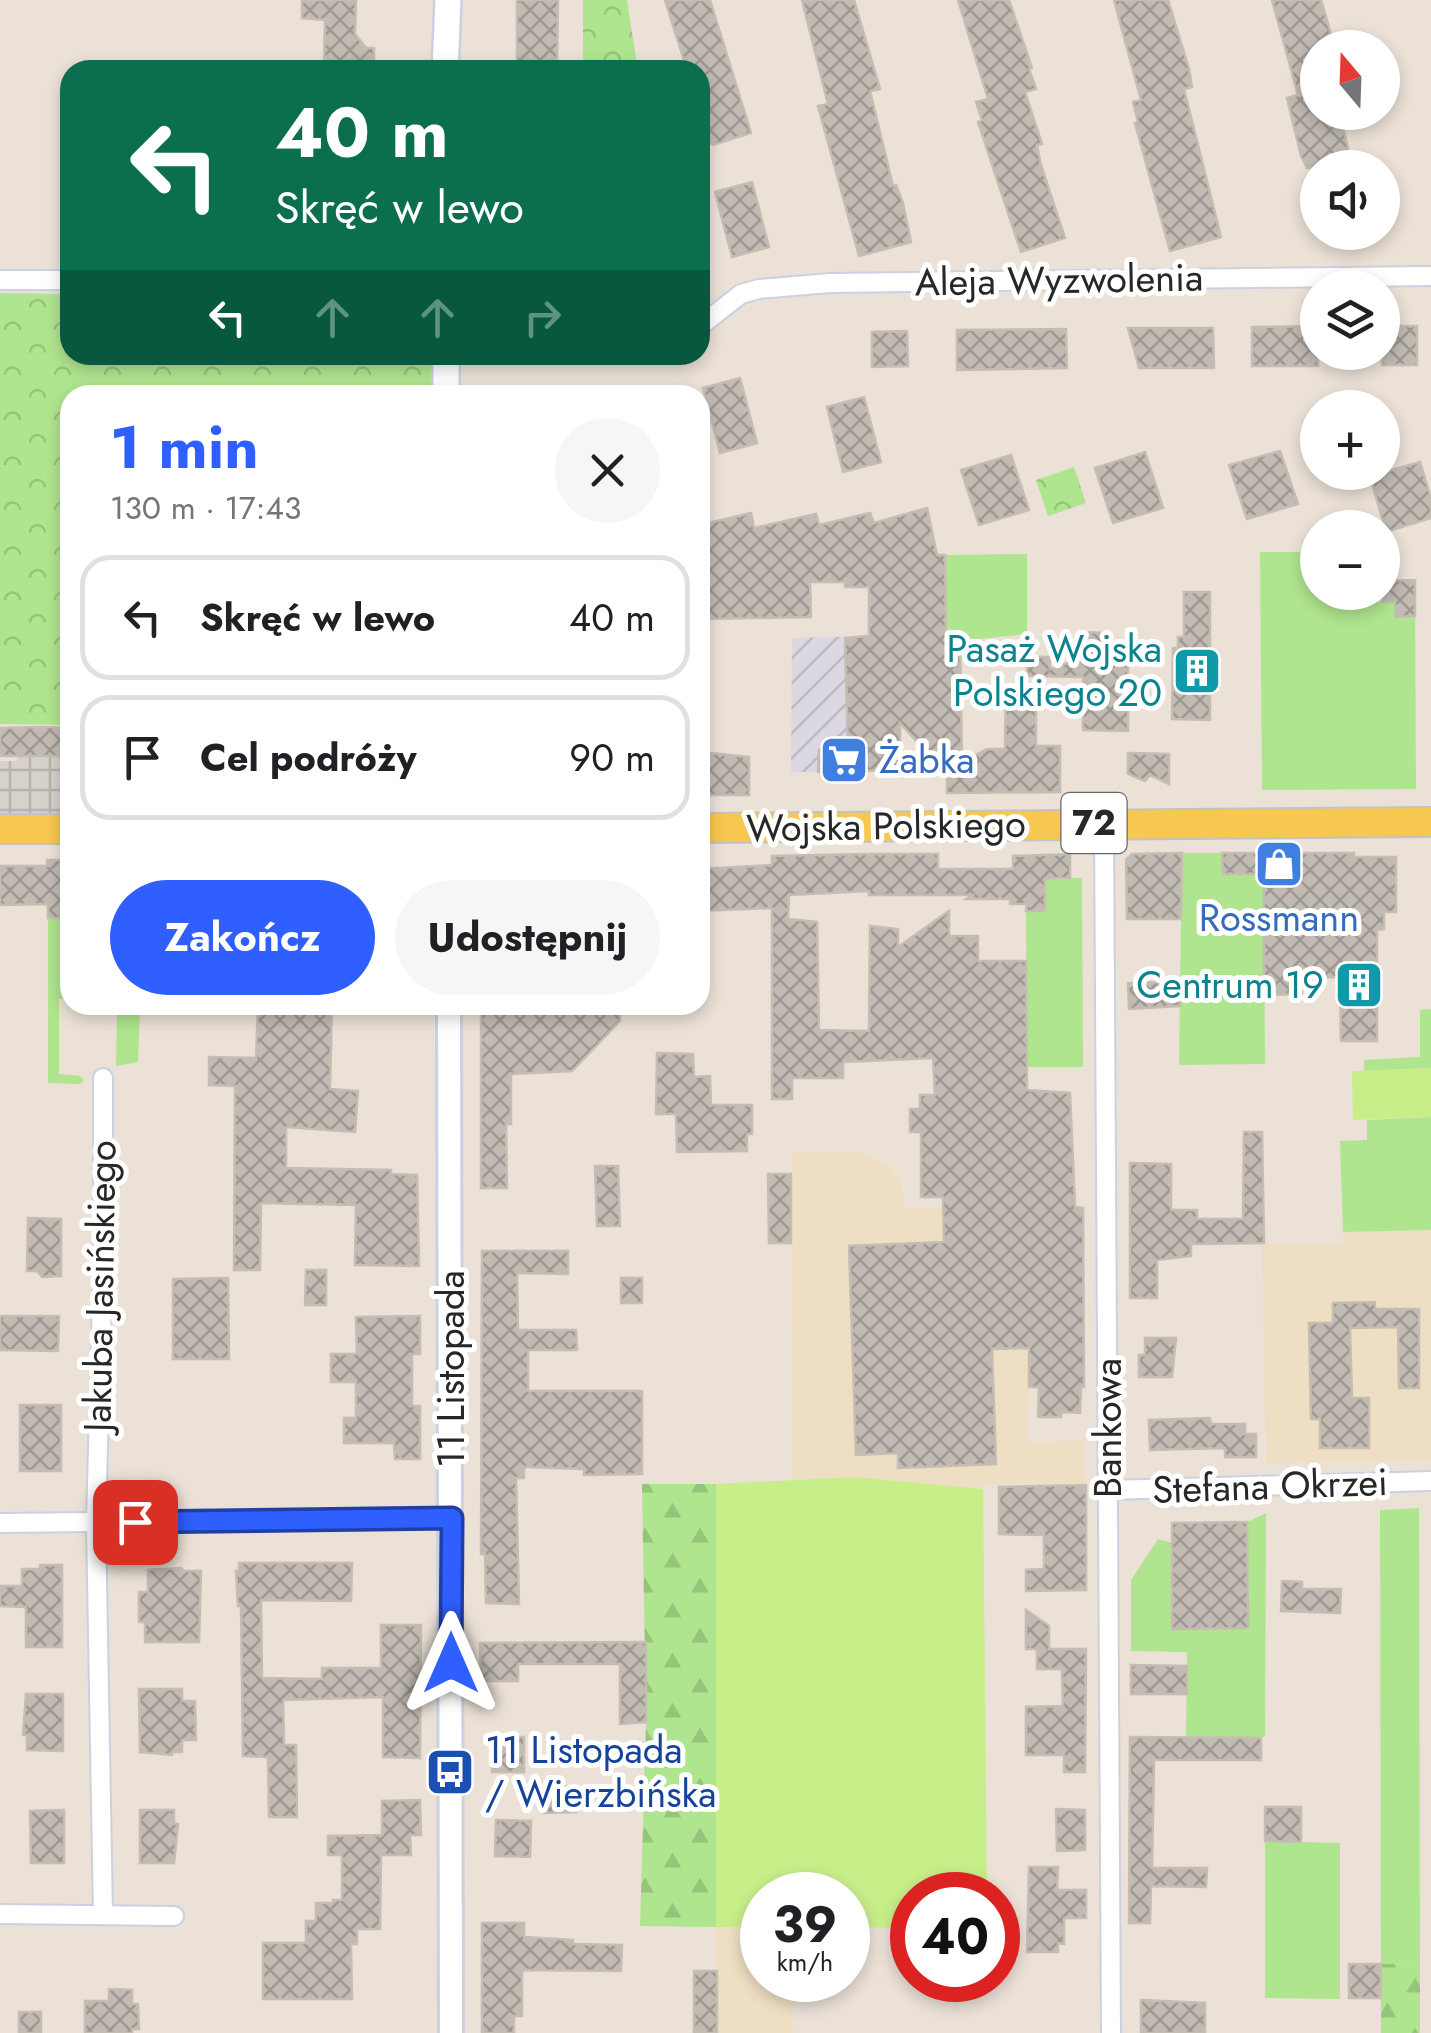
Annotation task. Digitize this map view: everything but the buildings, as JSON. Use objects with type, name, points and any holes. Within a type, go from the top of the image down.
[{"type":"main road","points":[[445,60],[448,0]]},
{"type":"main road","name":"Wojska Polskiego","points":[[710,828],[1431,822]]},
{"type":"main road","points":[[0,829],[60,829]]},
{"type":"street","name":"Aleja Wyzwolenia","points":[[710,318],[741,294],[759,288],[830,283],[1431,276]]},
{"type":"street","points":[[0,280],[60,280]]},
{"type":"street","name":"Bankowa","points":[[1104,823],[1111,2033]]},
{"type":"street","name":"11 Listopada","points":[[449,1015],[451,2033]]},
{"type":"street","name":"Jakuba Jasińskiego","points":[[103,1078],[96,1523],[103,1915]]},
{"type":"street","name":"Stefana Okrzei","points":[[1108,1490],[1431,1482]]},
{"type":"street","points":[[0,1523],[452,1518]]},
{"type":"street","points":[[0,1914],[174,1916]]},
{"type":"shaded area","points":[[869,636],[869,750],[819,750],[818,772],[791,772],[792,638]]},
{"type":"shaded area","points":[[17,755],[60,756],[60,814],[0,814],[0,761],[17,761]]},
{"type":"shaded area","points":[[792,1152],[860,1152],[892,1168],[902,1185],[904,1208],[1083,1208],[1084,1387],[1029,1387],[1028,1442],[1084,1441],[1085,1483],[982,1484],[987,1872],[890,1872],[890,1928],[870,1927],[870,1872],[740,1872],[740,2002],[794,2002],[793,2033],[716,2033],[716,1484],[793,1481]]},
{"type":"shaded area","points":[[1431,1230],[1431,1460],[1266,1463],[1262,1244],[1343,1245],[1343,1232]]},
{"type":"green space","points":[[583,0],[627,0],[636,60],[583,60]]},
{"type":"green space","points":[[0,293],[60,294],[60,365],[432,365],[430,385],[60,385],[60,725],[0,724]]},
{"type":"green space","points":[[1074,467],[1086,503],[1048,516],[1036,480]]},
{"type":"green space","points":[[1260,552],[1300,552],[1300,610],[1400,610],[1400,601],[1415,601],[1416,789],[1262,790]]},
{"type":"green space","points":[[1027,554],[1027,634],[946,638],[945,555]]},
{"type":"green space","points":[[1182,853],[1222,853],[1223,874],[1264,874],[1265,1064],[1179,1065]]},
{"type":"green space","points":[[1045,878],[1082,878],[1083,1067],[1027,1067],[1026,911],[1045,911]]},
{"type":"green space","points":[[48,918],[60,918],[59,1074],[80,1076],[84,1081],[48,1083]]},
{"type":"green space","points":[[1431,1009],[1431,1068],[1364,1071],[1364,1060],[1420,1057],[1420,1010]]},
{"type":"green space","points":[[117,1015],[140,1015],[138,1062],[116,1066]]},
{"type":"green space","points":[[1431,1068],[1431,1117],[1353,1120],[1352,1071]]},
{"type":"green space","points":[[1431,1117],[1431,1230],[1343,1232],[1340,1141],[1367,1140],[1367,1120]]},
{"type":"green space","points":[[853,1477],[983,1489],[987,1872],[890,1872],[890,1928],[870,1927],[870,1872],[740,1872],[740,1927],[716,1927],[716,1484]]},
{"type":"green space","points":[[642,1484],[716,1484],[716,1927],[640,1926],[646,1722]]},
{"type":"green space","points":[[1419,1508],[1420,1963],[1381,1964],[1380,1510]]},
{"type":"green space","points":[[1266,1513],[1265,1737],[1186,1737],[1187,1652],[1131,1651],[1131,1580],[1158,1539],[1172,1543],[1172,1629],[1247,1522]]},
{"type":"green space","points":[[1265,1841],[1340,1843],[1340,1999],[1265,1998]]},
{"type":"green space","points":[[1420,1963],[1420,2033],[1381,2033],[1381,1964]]},
{"type":"place","name":"Pasaż Wojska Polskiego 20","points":[[1197,671]]},
{"type":"place","name":"Żabka","points":[[844,760]]},
{"type":"place","name":"Rossmann","points":[[1279,864]]},
{"type":"place","name":"Centrum 19","points":[[1359,985]]},
{"type":"place","name":"11 Listopada / Wierzbińska","points":[[450,1772]]},
{"type":"route","points":[[135,1522],[452,1518],[451,1663]]}]
